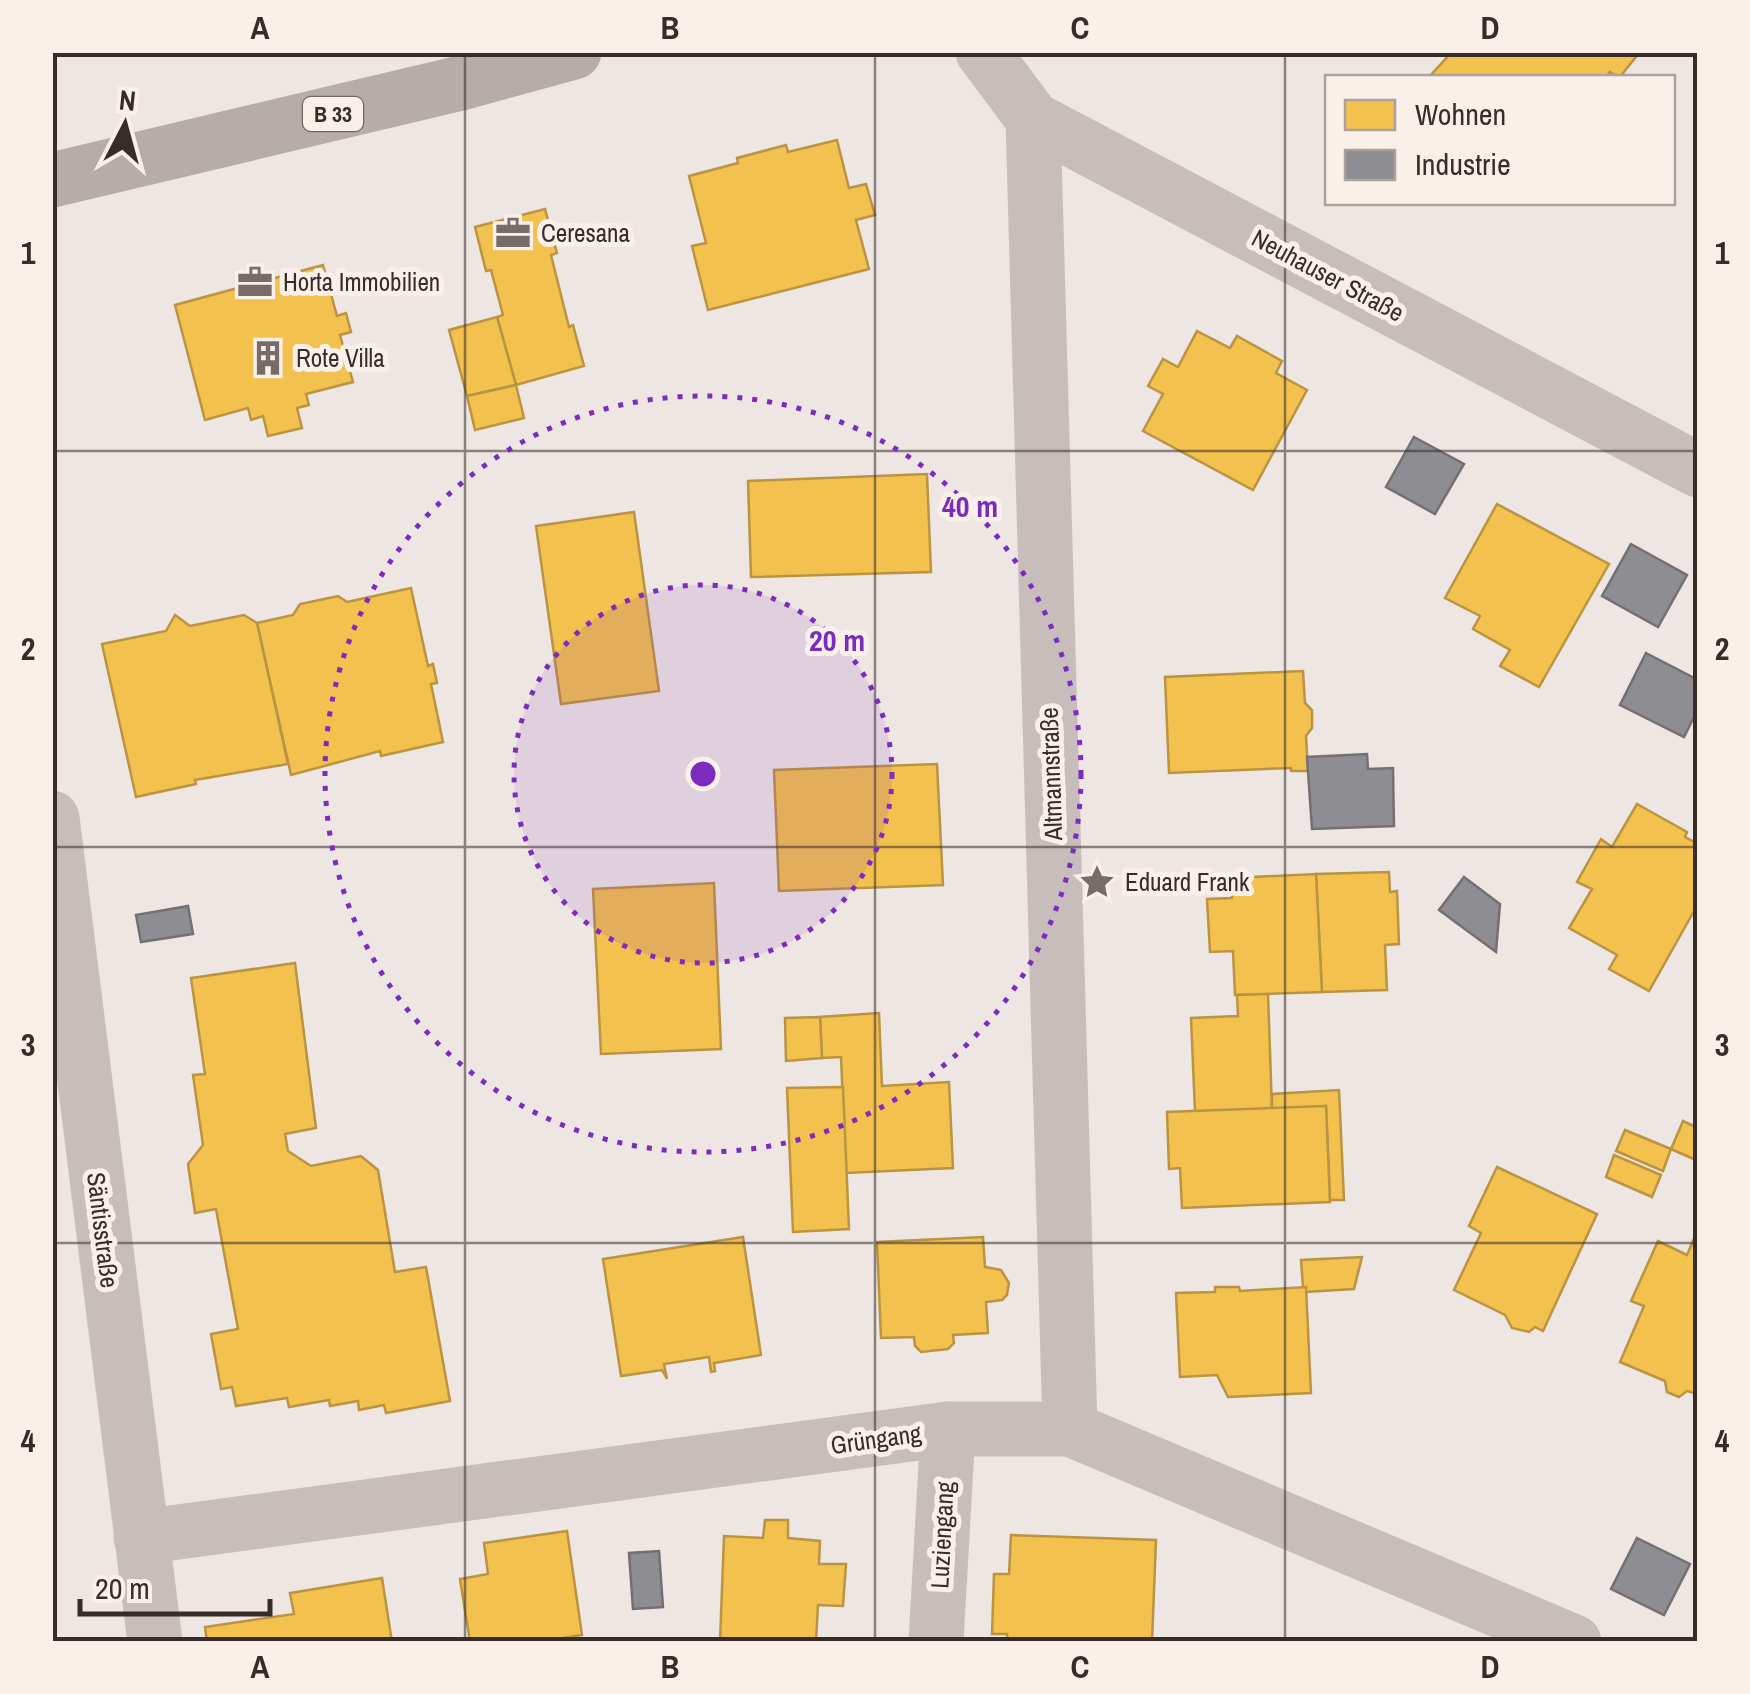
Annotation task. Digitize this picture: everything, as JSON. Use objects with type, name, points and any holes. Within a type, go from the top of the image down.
[{"type":"main road","name":"B 33","points":[[52,180],[461,83],[574,52]]},
{"type":"street","name":"Neuhauser Straße","points":[[983,52],[1033,119],[1698,470]]},
{"type":"street","name":"Altmannstraße","points":[[1033,119],[1070,1428]]},
{"type":"street","name":"Säntisstraße","points":[[52,818],[155,1642]]},
{"type":"street","name":"Grüngang","points":[[141,1537],[948,1430],[1070,1428],[1574,1642]]},
{"type":"street","name":"Luziengang","points":[[936,1642],[948,1430]]},
{"type":"building: Wohnen","points":[[1452,52],[1640,52],[1621,75],[1431,75]]},
{"type":"building: Wohnen","points":[[837,140],[849,188],[866,184],[875,215],[856,220],[869,269],[708,310],[692,246],[706,243],[689,176],[786,145],[788,152]]},
{"type":"building: Wohnen","points":[[545,209],[557,253],[551,255],[569,327],[573,325],[584,366],[516,385],[497,317],[503,315],[475,227]]},
{"type":"building: Wohnen","name":"Rote Villa","points":[[323,265],[337,316],[346,313],[351,332],[340,335],[353,382],[306,394],[309,405],[297,408],[302,428],[268,436],[263,416],[251,420],[248,408],[205,420],[175,305]]},
{"type":"building: Wohnen","points":[[497,317],[516,385],[467,396],[449,330]]},
{"type":"building: Wohnen","points":[[1197,331],[1230,348],[1237,336],[1282,361],[1276,373],[1307,390],[1253,490],[1143,431],[1163,394],[1148,386],[1163,359],[1178,367]]},
{"type":"building: Wohnen","points":[[516,385],[524,418],[475,430],[467,396]]},
{"type":"building: Wohnen","points":[[927,474],[931,572],[751,577],[748,481]]},
{"type":"building: Wohnen","points":[[1497,504],[1609,564],[1539,687],[1500,666],[1510,650],[1473,629],[1480,616],[1445,598]]},
{"type":"building: Wohnen","points":[[634,512],[659,691],[561,704],[536,526]]},
{"type":"building: Wohnen","points":[[411,588],[428,666],[433,664],[437,683],[431,684],[443,742],[381,756],[380,751],[291,775],[257,623],[293,615],[300,604],[338,596],[347,602]]},
{"type":"building: Wohnen","points":[[175,615],[190,626],[244,615],[257,623],[288,764],[195,780],[196,784],[136,797],[102,644],[166,631]]},
{"type":"building: Wohnen","points":[[1303,671],[1305,703],[1312,710],[1312,728],[1306,736],[1308,771],[1291,768],[1169,773],[1165,677]]},
{"type":"building: Wohnen","points":[[937,764],[943,885],[779,891],[774,770]]},
{"type":"building: Wohnen","points":[[1637,804],[1687,832],[1685,837],[1698,844],[1698,904],[1649,991],[1609,969],[1617,955],[1569,928],[1592,889],[1577,882],[1601,839],[1612,847]]},
{"type":"building: Wohnen","points":[[1389,872],[1390,892],[1397,891],[1399,944],[1385,945],[1387,990],[1322,992],[1316,874]]},
{"type":"building: Wohnen","points":[[1316,874],[1322,992],[1235,995],[1233,951],[1210,952],[1207,899],[1232,898],[1232,878]]},
{"type":"building: Wohnen","points":[[714,883],[721,1049],[601,1054],[593,889]]},
{"type":"building: Wohnen","points":[[295,963],[316,1128],[285,1134],[288,1151],[311,1166],[361,1156],[378,1170],[395,1272],[426,1267],[450,1401],[386,1413],[384,1405],[359,1410],[358,1401],[330,1406],[329,1400],[289,1407],[287,1398],[236,1406],[232,1387],[221,1389],[211,1334],[238,1329],[216,1209],[195,1213],[188,1164],[203,1145],[193,1075],[205,1074],[191,978]]},
{"type":"building: Wohnen","points":[[1268,994],[1272,1109],[1195,1112],[1191,1018],[1238,1016],[1237,995]]},
{"type":"building: Wohnen","points":[[879,1013],[882,1086],[949,1082],[953,1168],[846,1173],[841,1057],[822,1058],[820,1017]]},
{"type":"building: Wohnen","points":[[820,1017],[822,1058],[786,1061],[785,1018]]},
{"type":"building: Wohnen","points":[[843,1087],[849,1229],[793,1232],[787,1088]]},
{"type":"building: Wohnen","points":[[1339,1090],[1344,1200],[1330,1200],[1326,1106],[1272,1109],[1272,1094]]},
{"type":"building: Wohnen","points":[[1326,1106],[1330,1202],[1182,1208],[1180,1168],[1169,1169],[1167,1112]]},
{"type":"building: Wohnen","points":[[1683,1121],[1698,1128],[1698,1161],[1671,1149]]},
{"type":"building: Wohnen","points":[[1625,1130],[1671,1149],[1663,1171],[1616,1151]]},
{"type":"building: Wohnen","points":[[1614,1155],[1661,1175],[1652,1197],[1606,1177]]},
{"type":"building: Wohnen","points":[[1497,1167],[1597,1214],[1543,1331],[1535,1327],[1529,1332],[1512,1328],[1505,1315],[1454,1290],[1481,1233],[1469,1226]]},
{"type":"building: Wohnen","points":[[1698,1229],[1698,1394],[1687,1391],[1679,1397],[1667,1392],[1665,1381],[1620,1362],[1644,1306],[1631,1301],[1658,1241],[1687,1255]]},
{"type":"building: Wohnen","points":[[743,1237],[761,1355],[714,1363],[715,1371],[711,1372],[709,1357],[664,1364],[667,1379],[662,1370],[621,1376],[603,1259]]},
{"type":"building: Wohnen","points":[[983,1237],[985,1267],[1001,1270],[1009,1283],[1002,1300],[986,1302],[988,1333],[953,1335],[954,1343],[948,1349],[921,1352],[914,1337],[881,1338],[877,1242]]},
{"type":"building: Wohnen","points":[[1362,1257],[1354,1289],[1306,1292],[1303,1287],[1301,1260]]},
{"type":"building: Wohnen","points":[[1215,1287],[1239,1287],[1240,1291],[1306,1287],[1311,1393],[1228,1397],[1217,1375],[1180,1377],[1176,1293],[1215,1292]]},
{"type":"building: Wohnen","points":[[765,1520],[788,1520],[788,1538],[820,1541],[819,1564],[846,1564],[843,1606],[818,1605],[816,1642],[720,1642],[724,1536],[763,1538]]},
{"type":"building: Wohnen","points":[[567,1531],[582,1635],[537,1642],[470,1642],[460,1579],[488,1574],[484,1543]]},
{"type":"building: Wohnen","points":[[1011,1535],[1156,1540],[1152,1642],[1007,1642],[1007,1634],[992,1634],[994,1574],[1009,1574]]},
{"type":"building: Wohnen","points":[[382,1578],[392,1642],[207,1642],[205,1627],[294,1614],[290,1593]]},
{"type":"building: Industrie","points":[[1414,437],[1464,464],[1435,514],[1386,487]]},
{"type":"building: Industrie","points":[[1631,544],[1687,575],[1658,627],[1602,596]]},
{"type":"building: Industrie","points":[[1646,653],[1698,680],[1696,713],[1684,737],[1620,705]]},
{"type":"building: Industrie","points":[[1367,754],[1368,769],[1393,768],[1394,826],[1312,829],[1307,757]]},
{"type":"building: Industrie","points":[[1464,877],[1500,904],[1496,952],[1439,910]]},
{"type":"building: Industrie","points":[[188,906],[193,934],[141,942],[136,915]]},
{"type":"building: Industrie","points":[[1637,1538],[1690,1564],[1664,1615],[1611,1589]]},
{"type":"building: Industrie","points":[[659,1551],[663,1607],[633,1609],[629,1553]]},
{"type":"place","name":"Ceresana","points":[[513,233]]},
{"type":"place","name":"Horta Immobilien","points":[[255,282]]},
{"type":"place","name":"Rote Villa","points":[[268,358]]},
{"type":"place","name":"Eduard Frank","points":[[1097,882]]}]
